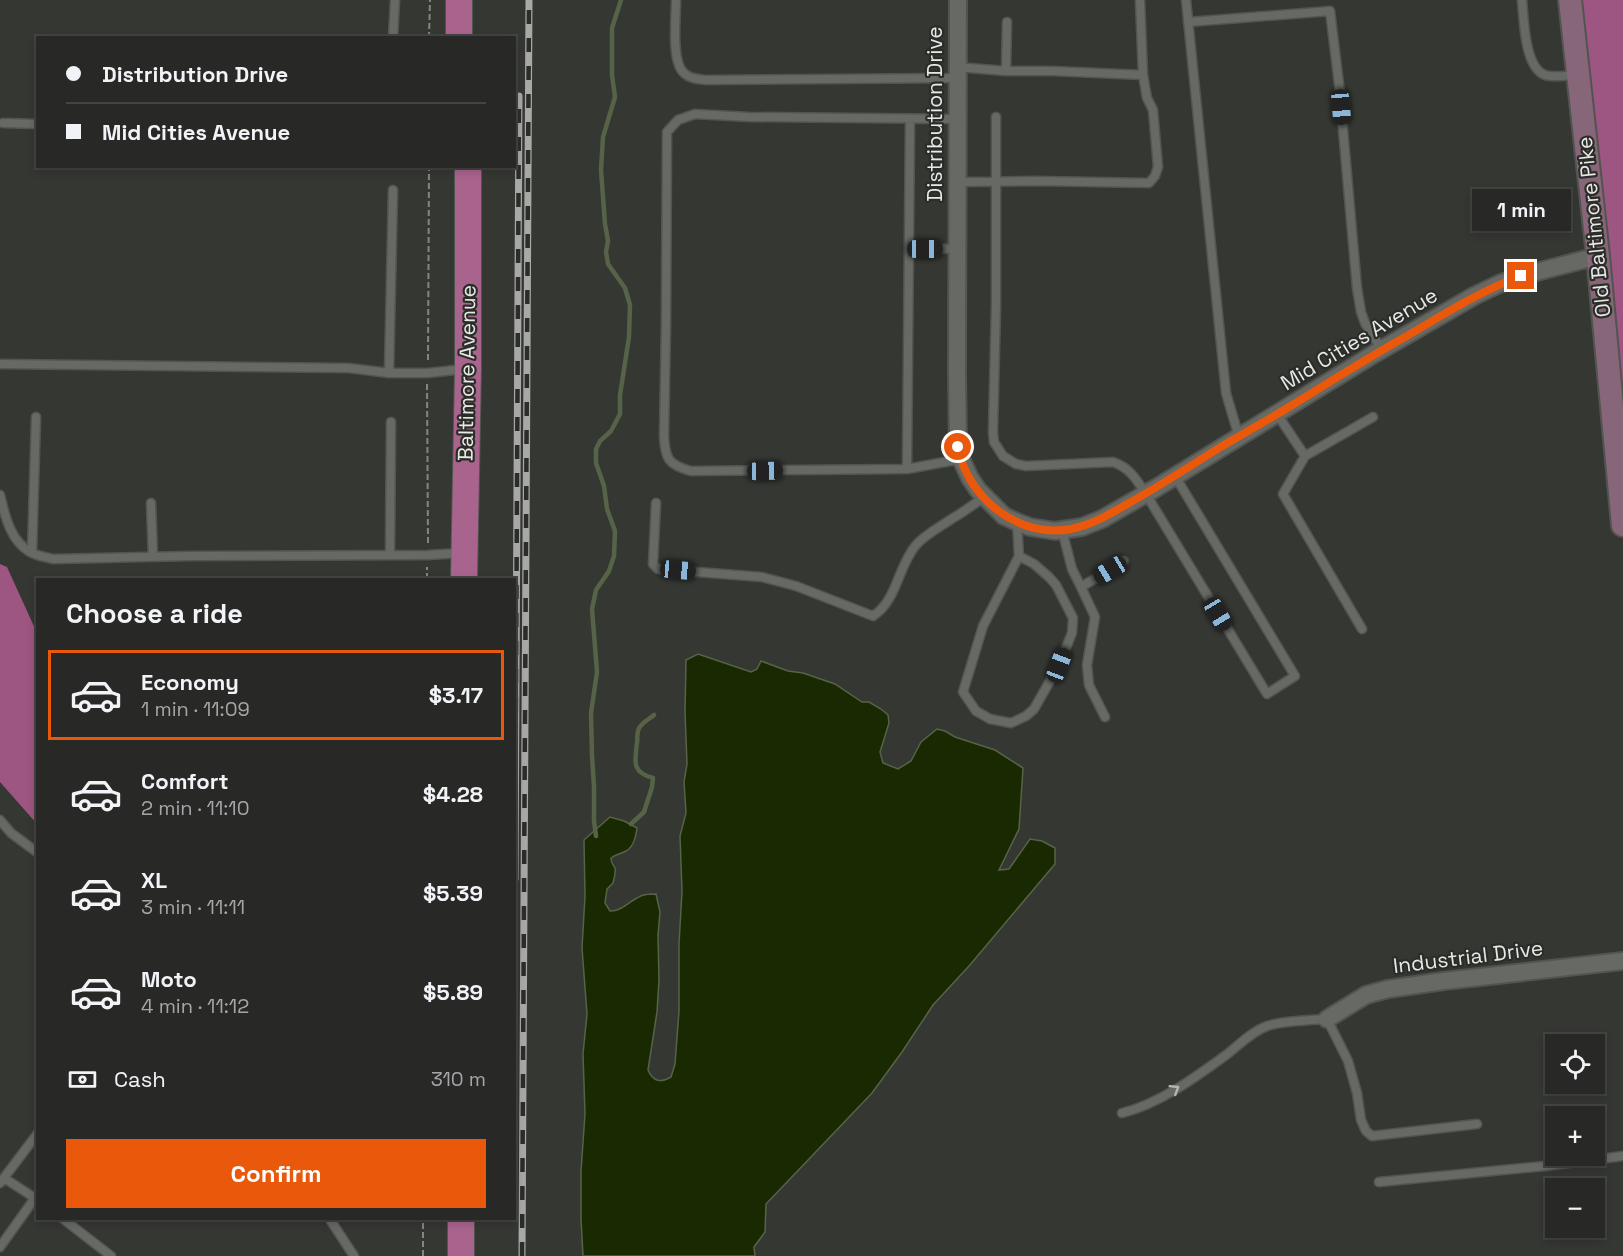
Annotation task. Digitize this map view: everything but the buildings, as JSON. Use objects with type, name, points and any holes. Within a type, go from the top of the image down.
[{"type":"main road","points":[[459,0],[459,36]]},
{"type":"main road","name":"Old Baltimore Pike","points":[[1570,0],[1598,256],[1623,525]]},
{"type":"main road","name":"Baltimore Avenue","points":[[464,578],[468,369],[468,168]]},
{"type":"main road","points":[[461,1220],[461,1256]]},
{"type":"street","name":"Distribution Drive","points":[[958,0],[957,374],[958,447],[961,459],[970,478],[984,498],[1004,516],[1043,529],[1062,530],[1102,519],[1151,491]]},
{"type":"street","name":"Mid Cities Avenue","points":[[1151,491],[1474,296],[1521,276],[1598,256]]},
{"type":"street","name":"Industrial Drive","points":[[1326,1019],[1366,995],[1388,989],[1623,961]]},
{"type":"lane","points":[[393,36],[395,0]]},
{"type":"lane","points":[[676,0],[675,54],[681,72],[690,78],[706,80],[1006,71],[1143,75]]},
{"type":"lane","points":[[958,182],[1149,183],[1158,167],[1154,110],[1147,98],[1143,75],[1140,0]]},
{"type":"lane","points":[[1186,0],[1226,393],[1239,437]]},
{"type":"lane","points":[[1522,0],[1531,61],[1546,76],[1579,75]]},
{"type":"lane","points":[[1188,22],[1330,11],[1357,288],[1365,323],[1382,350]]},
{"type":"lane","points":[[1006,71],[1007,22]]},
{"type":"lane","points":[[958,119],[695,114],[678,120],[667,132],[664,453],[681,469],[691,471],[907,469],[961,459]]},
{"type":"lane","points":[[996,117],[996,304],[992,407],[994,442],[1003,456],[1016,464],[1026,466],[1113,462],[1123,466],[1151,491],[1267,694],[1295,676],[1175,476]]},
{"type":"lane","points":[[907,469],[910,119]]},
{"type":"lane","points":[[3,123],[36,124]]},
{"type":"lane","points":[[389,373],[393,190]]},
{"type":"lane","points":[[909,248],[958,249]]},
{"type":"lane","points":[[0,364],[338,368],[389,373],[428,373],[468,369]]},
{"type":"lane","points":[[1277,414],[1305,456]]},
{"type":"lane","points":[[32,553],[36,417]]},
{"type":"lane","points":[[1362,629],[1282,494],[1305,456],[1373,417]]},
{"type":"lane","points":[[390,555],[391,422]]},
{"type":"lane","points":[[0,495],[7,523],[15,537],[32,553],[53,559],[464,553]]},
{"type":"lane","points":[[656,503],[653,564],[658,569],[762,577],[796,586],[873,616],[879,612],[891,595],[914,547],[932,530],[984,498]]},
{"type":"lane","points":[[151,503],[153,556]]},
{"type":"lane","points":[[1017,522],[1018,556],[983,626],[963,692],[976,711],[990,719],[1011,723],[1026,716],[1034,709],[1059,665],[1073,625],[1073,618],[1056,585],[1041,568],[1018,556]]},
{"type":"lane","points":[[1062,530],[1072,569],[1095,617],[1087,665],[1089,686],[1106,717]]},
{"type":"lane","points":[[1081,586],[1124,561]]},
{"type":"lane","points":[[0,820],[11,833],[36,852]]},
{"type":"lane","points":[[1122,1113],[1137,1110],[1155,1101],[1270,1024],[1326,1019],[1348,1061],[1361,1120],[1366,1131],[1372,1136],[1477,1124]]},
{"type":"lane","points":[[0,1247],[36,1199],[2,1181],[36,1135]]},
{"type":"lane","points":[[1379,1182],[1623,1156]]},
{"type":"lane","points":[[65,1220],[111,1256]]},
{"type":"lane","points":[[330,1220],[354,1256]]},
{"type":"path","points":[[429,36],[430,0]]},
{"type":"path","points":[[423,1220],[423,1256]]},
{"type":"shaded area","points":[[1575,0],[1623,0],[1623,504]]},
{"type":"shaded area","points":[[0,564],[7,567],[36,631],[36,823],[0,782]]},
{"type":"shaded area","points":[[698,654],[751,672],[757,669],[761,661],[835,684],[862,702],[869,702],[888,715],[889,723],[880,752],[883,763],[898,769],[911,761],[921,742],[937,729],[995,750],[1023,768],[1019,829],[999,870],[1009,869],[1030,839],[1042,841],[1055,848],[1055,864],[933,1005],[872,1093],[766,1204],[765,1232],[754,1247],[755,1256],[583,1256],[581,1171],[585,1114],[583,1054],[587,1014],[582,948],[585,896],[584,840],[610,817],[637,828],[631,847],[611,858],[615,874],[613,883],[607,889],[605,903],[610,911],[614,911],[642,896],[656,894],[660,912],[659,980],[657,1012],[648,1070],[655,1079],[664,1080],[671,1077],[675,1064],[679,1011],[682,891],[680,836],[686,813],[684,782],[687,764],[686,660]]},
{"type":"waterway","points":[[596,836],[591,713],[597,672],[592,609],[596,590],[609,571],[614,556],[615,531],[596,463],[596,449],[600,441],[611,431],[620,414],[620,395],[629,337],[630,305],[625,288],[608,264],[601,170],[603,137],[615,97],[612,75],[612,28],[621,0]]},
{"type":"waterway","points":[[631,824],[644,812],[652,787],[653,778],[641,773],[635,760],[638,730],[654,715]]},
{"type":"railway","points":[[522,1256],[529,0]]},
{"type":"railway","points":[[516,683],[519,96]]},
{"type":"route","points":[[958,447],[970,478],[984,498],[1004,516],[1030,527],[1055,531],[1069,530],[1102,519],[1474,296],[1521,276]]}]
